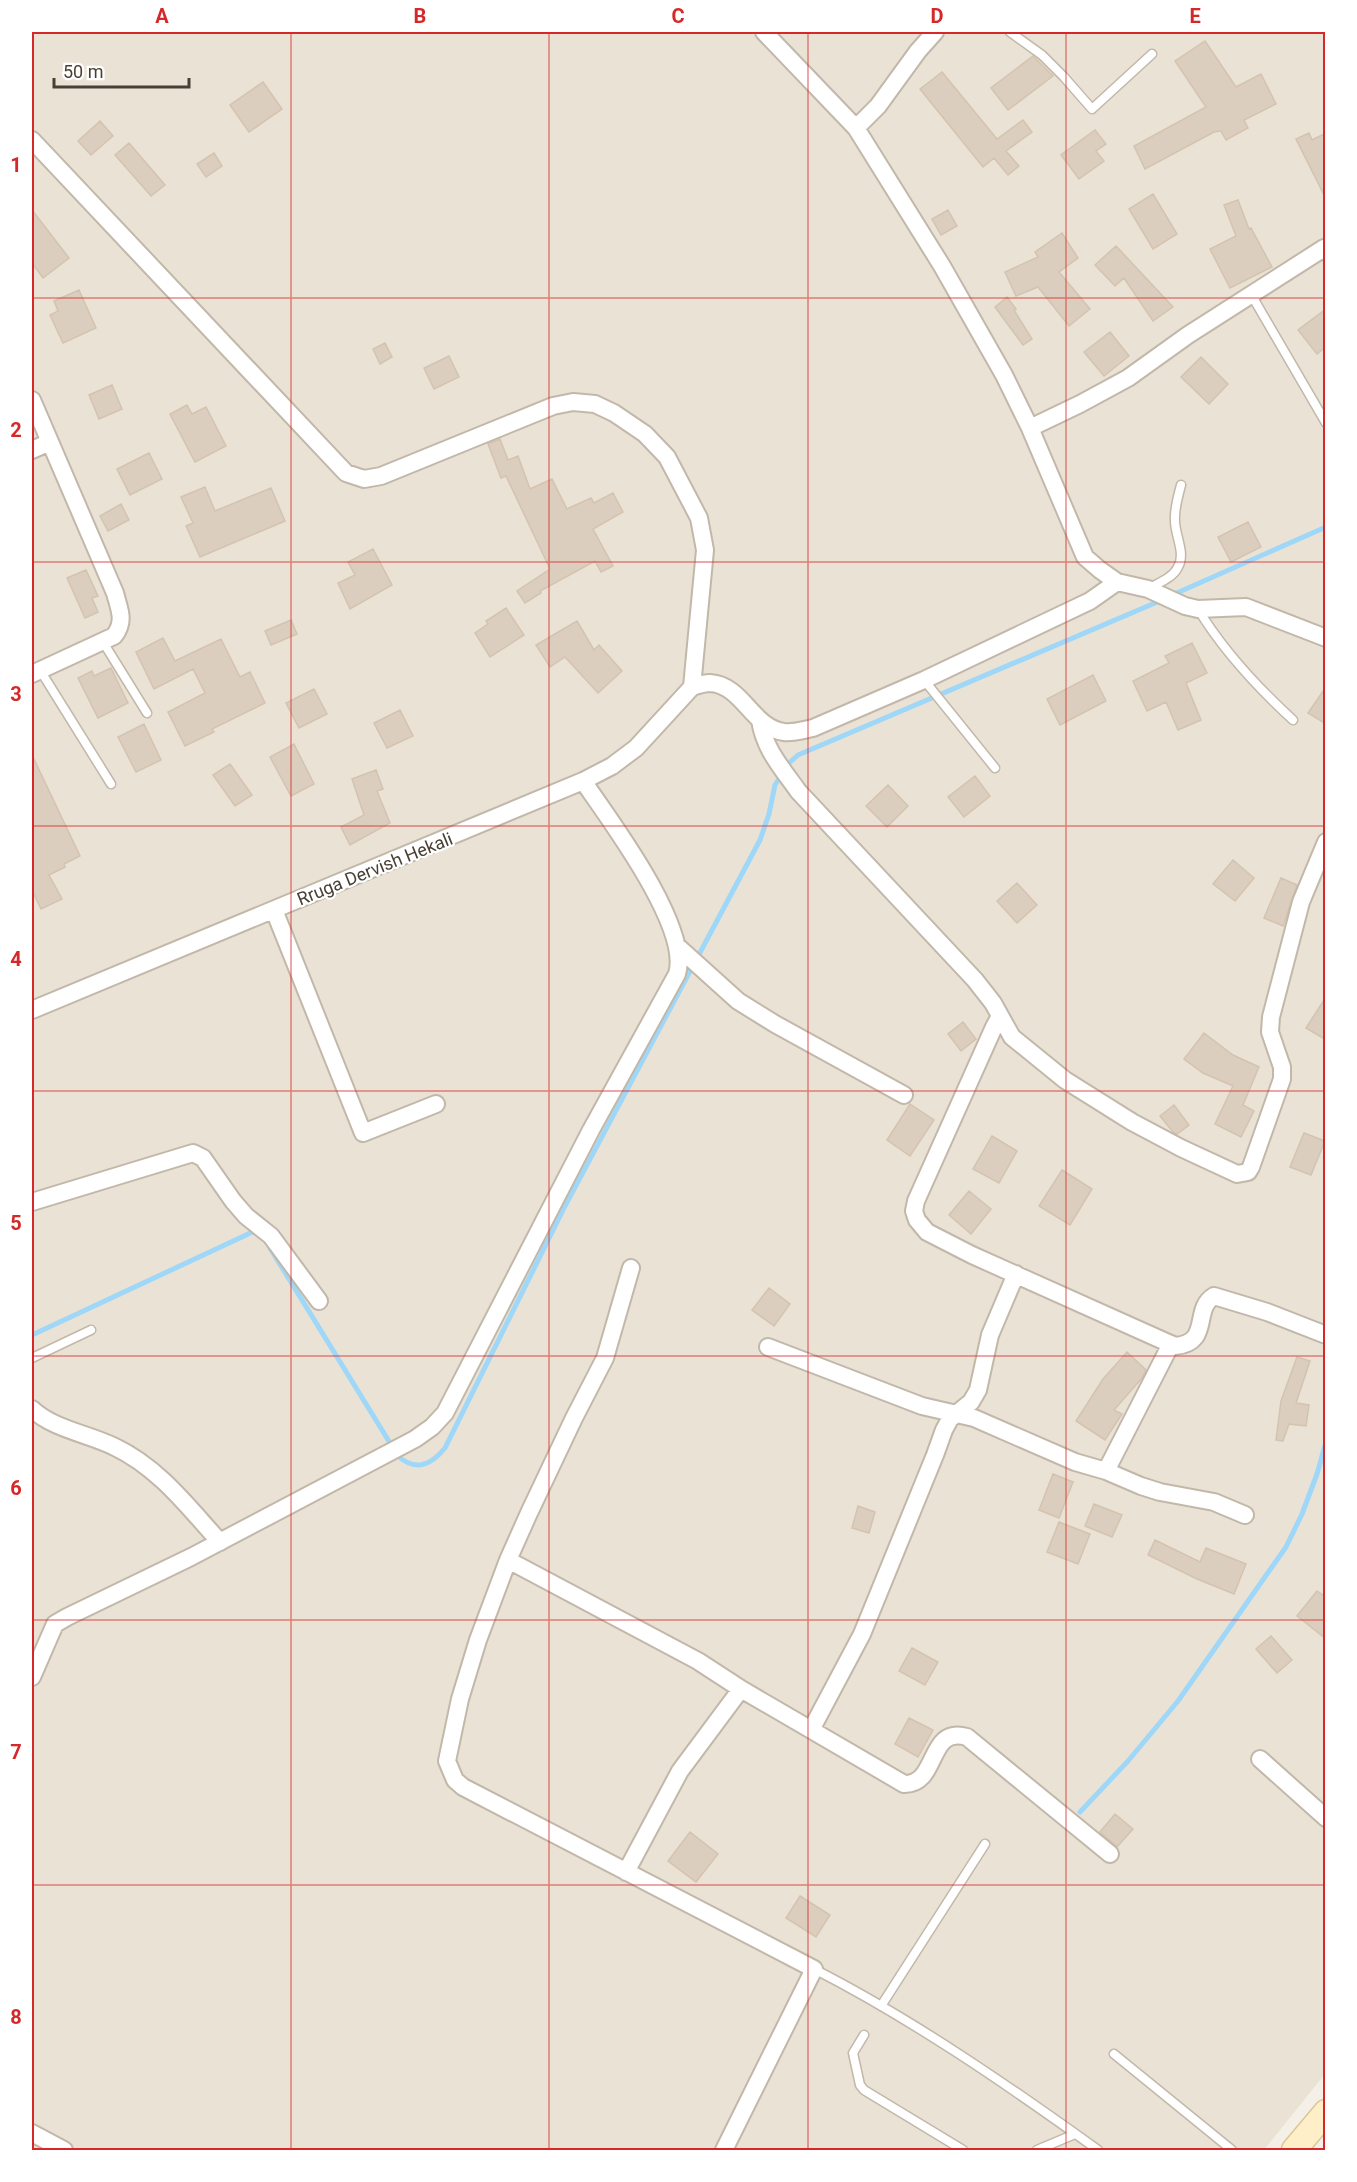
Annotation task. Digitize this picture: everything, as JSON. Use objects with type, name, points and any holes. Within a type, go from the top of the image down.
[{"type":"main road","points":[[1294,2151],[1326,2112]]},
{"type":"street","points":[[764,32],[856,128],[942,266],[1004,375],[1030,428],[1085,556],[1117,582],[1153,591],[1192,608],[1246,607],[1326,638]]},
{"type":"street","points":[[856,128],[878,106],[918,51],[935,32]]},
{"type":"street","points":[[32,140],[346,473],[364,479],[381,476],[553,406],[573,402],[595,404],[614,413],[645,434],[667,457],[699,518],[705,550],[692,687],[709,683],[723,685],[735,693],[760,720],[772,728],[782,732],[813,728],[929,686],[1090,601],[1117,582]]},
{"type":"street","points":[[1030,428],[1128,378],[1188,335],[1324,248],[1326,252]]},
{"type":"street","points":[[32,400],[115,592],[122,620],[114,636],[35,672]]},
{"type":"street","points":[[32,450],[50,442]]},
{"type":"street","name":"Rruga Dervish Hekali","points":[[32,1010],[582,781],[612,766],[636,748],[692,687]]},
{"type":"street","points":[[760,720],[764,740],[798,791],[975,980],[993,1003],[1012,1037],[1023,1048],[1093,1099],[1181,1148],[1237,1174],[1248,1172],[1282,1079],[1282,1067],[1270,1032],[1271,1017],[1301,902],[1326,842]]},
{"type":"street","points":[[582,781],[614,825],[657,894],[683,951],[747,1007],[904,1095]]},
{"type":"street","points":[[274,910],[363,1133],[436,1104]]},
{"type":"street","points":[[32,1677],[55,1624],[100,1599],[220,1542],[415,1439],[432,1428],[446,1413],[591,1130],[677,974],[683,951]]},
{"type":"street","points":[[1000,1016],[916,1201],[914,1211],[917,1220],[927,1232],[1175,1346],[1191,1342],[1196,1336],[1204,1306],[1208,1299],[1214,1296],[1267,1312],[1326,1335]]},
{"type":"street","points":[[32,1202],[193,1153],[203,1158],[246,1216],[271,1236],[319,1301]]},
{"type":"street","points":[[631,1268],[605,1358],[574,1418],[508,1560],[478,1640],[460,1699],[447,1761],[454,1780],[463,1787],[814,1969],[724,2151]]},
{"type":"street","points":[[811,1730],[862,1634],[944,1430],[957,1413],[971,1402],[978,1390],[990,1335],[1016,1274]]},
{"type":"street","points":[[1106,1471],[1171,1344]]},
{"type":"street","points":[[768,1347],[922,1406],[974,1418],[1075,1462],[1106,1471],[1123,1480],[1160,1492],[1214,1502],[1245,1515]]},
{"type":"street","points":[[32,1409],[55,1423],[115,1447],[151,1468],[220,1542]]},
{"type":"street","points":[[508,1560],[698,1661],[741,1689],[903,1784],[910,1784],[926,1773],[940,1744],[946,1738],[959,1735],[967,1737],[1110,1854]]},
{"type":"street","points":[[626,1872],[680,1771],[741,1689]]},
{"type":"street","points":[[1260,1759],[1326,1818]]},
{"type":"street","points":[[32,2133],[64,2151]]},
{"type":"lane","points":[[1010,32],[1042,55],[1092,109],[1152,54]]},
{"type":"lane","points":[[1252,296],[1326,423]]},
{"type":"lane","points":[[1153,591],[1179,566],[1181,555],[1175,524],[1176,504],[1181,485]]},
{"type":"lane","points":[[1192,608],[1258,688],[1293,720]]},
{"type":"lane","points":[[103,642],[147,713]]},
{"type":"lane","points":[[35,672],[111,784]]},
{"type":"lane","points":[[929,686],[995,768]]},
{"type":"lane","points":[[32,1358],[91,1330]]},
{"type":"lane","points":[[881,2006],[985,1844]]},
{"type":"lane","points":[[814,1969],[881,2006],[1023,2097],[1098,2151]]},
{"type":"lane","points":[[864,2034],[853,2053],[860,2085],[864,2090],[963,2151]]},
{"type":"lane","points":[[1114,2054],[1232,2151]]},
{"type":"lane","points":[[1037,2151],[1075,2134]]},
{"type":"shaded area","points":[[32,32],[1325,32],[1325,2074],[1264,2150],[32,2150]]},
{"type":"building","points":[[1205,41],[1236,87],[1261,74],[1276,104],[1244,120],[1248,128],[1226,140],[1221,131],[1214,132],[1145,169],[1134,146],[1206,107],[1175,61]]},
{"type":"building","points":[[1033,56],[1053,76],[1008,110],[991,88]]},
{"type":"building","points":[[942,72],[997,139],[1023,120],[1032,132],[1006,151],[1019,166],[1008,175],[994,158],[983,167],[920,89]]},
{"type":"building","points":[[263,82],[282,109],[249,132],[230,105]]},
{"type":"building","points":[[100,121],[113,136],[91,155],[78,141]]},
{"type":"building","points":[[1095,130],[1106,144],[1096,151],[1104,161],[1079,179],[1061,155]]},
{"type":"building","points":[[1309,133],[1312,140],[1326,133],[1326,199],[1296,139]]},
{"type":"building","points":[[129,143],[165,185],[151,196],[115,155]]},
{"type":"building","points":[[214,153],[222,166],[206,177],[197,164]]},
{"type":"building","points":[[1153,194],[1177,234],[1153,249],[1129,209]]},
{"type":"building","points":[[1238,200],[1249,229],[1251,228],[1272,267],[1230,288],[1210,249],[1236,236],[1224,205]]},
{"type":"building","points":[[32,210],[69,258],[43,278],[32,263]]},
{"type":"building","points":[[948,210],[957,226],[941,235],[932,219]]},
{"type":"building","points":[[1062,233],[1078,258],[1059,272],[1090,309],[1069,326],[1038,287],[1016,296],[1005,272],[1038,257],[1035,252]]},
{"type":"building","points":[[1116,246],[1173,307],[1153,321],[1124,278],[1115,286],[1095,265]]},
{"type":"building","points":[[79,290],[96,328],[63,343],[50,315],[58,311],[54,301]]},
{"type":"building","points":[[1007,297],[1032,339],[1023,345],[995,307]]},
{"type":"building","points":[[1326,309],[1326,347],[1317,354],[1298,330]]},
{"type":"building","points":[[1110,332],[1129,356],[1104,376],[1084,352]]},
{"type":"building","points":[[385,343],[392,357],[380,364],[373,349]]},
{"type":"building","points":[[449,356],[459,377],[434,389],[424,368]]},
{"type":"building","points":[[1201,357],[1228,384],[1209,404],[1181,377]]},
{"type":"building","points":[[112,385],[122,409],[99,419],[89,395]]},
{"type":"building","points":[[187,405],[192,414],[206,407],[226,446],[195,462],[170,414]]},
{"type":"building","points":[[500,439],[508,460],[518,456],[530,489],[552,479],[567,509],[591,498],[594,503],[613,493],[623,512],[593,529],[613,566],[601,572],[595,561],[540,591],[541,593],[525,603],[517,591],[550,569],[506,476],[501,478],[488,444]]},
{"type":"building","points":[[149,453],[162,479],[130,495],[117,469]]},
{"type":"building","points":[[205,487],[215,511],[271,488],[285,521],[200,557],[186,526],[193,523],[181,497]]},
{"type":"building","points":[[121,504],[129,520],[108,531],[100,516]]},
{"type":"building","points":[[1248,522],[1261,547],[1231,562],[1218,537]]},
{"type":"building","points":[[373,549],[392,585],[350,609],[338,583],[355,575],[348,562]]},
{"type":"building","points":[[86,570],[98,596],[92,598],[98,612],[85,618],[67,578]]},
{"type":"building","points":[[506,608],[524,635],[490,657],[475,633],[488,624],[486,621]]},
{"type":"building","points":[[291,620],[297,634],[271,645],[265,631]]},
{"type":"building","points":[[577,621],[594,650],[599,645],[622,671],[598,693],[565,657],[550,667],[536,645]]},
{"type":"building","points":[[163,638],[175,661],[221,639],[240,677],[250,672],[265,703],[212,729],[214,732],[185,746],[168,712],[205,693],[193,669],[154,689],[136,652]]},
{"type":"building","points":[[1192,643],[1207,673],[1186,683],[1201,720],[1178,730],[1166,702],[1147,711],[1133,681],[1169,663],[1165,656]]},
{"type":"building","points":[[111,668],[128,703],[98,718],[78,678],[92,671],[94,676]]},
{"type":"building","points":[[1093,675],[1106,701],[1060,725],[1047,699]]},
{"type":"building","points":[[1326,687],[1326,724],[1308,713]]},
{"type":"building","points":[[314,689],[327,714],[299,728],[286,703]]},
{"type":"building","points":[[400,710],[413,736],[387,748],[374,723]]},
{"type":"building","points":[[144,724],[161,760],[136,772],[118,737]]},
{"type":"building","points":[[294,744],[314,784],[291,796],[270,757]]},
{"type":"building","points":[[32,755],[80,856],[49,875],[62,899],[41,909],[32,890]]},
{"type":"building","points":[[230,764],[252,795],[235,806],[213,775]]},
{"type":"building","points":[[376,770],[383,789],[377,791],[390,823],[350,845],[341,827],[364,815],[352,779]]},
{"type":"building","points":[[975,776],[990,796],[964,817],[948,797]]},
{"type":"building","points":[[888,785],[908,806],[887,827],[866,806]]},
{"type":"building","points":[[1233,860],[1254,878],[1235,901],[1213,884]]},
{"type":"building","points":[[1281,878],[1297,885],[1283,926],[1264,918]]},
{"type":"building","points":[[1017,883],[1037,905],[1017,923],[997,901]]},
{"type":"building","points":[[1326,997],[1326,1040],[1306,1028]]},
{"type":"building","points":[[963,1022],[976,1039],[961,1051],[948,1034]]},
{"type":"building","points":[[1204,1033],[1233,1055],[1259,1067],[1243,1105],[1254,1111],[1241,1137],[1215,1124],[1233,1086],[1203,1073],[1184,1059]]},
{"type":"building","points":[[910,1104],[934,1120],[910,1156],[887,1140]]},
{"type":"building","points":[[1174,1105],[1189,1125],[1177,1134],[1160,1116]]},
{"type":"building","points":[[1304,1133],[1325,1141],[1311,1175],[1290,1167]]},
{"type":"building","points":[[992,1136],[1017,1151],[999,1183],[973,1169]]},
{"type":"building","points":[[1062,1170],[1092,1189],[1070,1225],[1039,1206]]},
{"type":"building","points":[[969,1191],[991,1209],[971,1234],[949,1215]]},
{"type":"building","points":[[769,1288],[790,1304],[774,1326],[752,1310]]},
{"type":"building","points":[[1127,1352],[1146,1370],[1142,1378],[1114,1410],[1122,1414],[1105,1440],[1076,1421],[1103,1379]]},
{"type":"building","points":[[1297,1357],[1310,1361],[1296,1403],[1309,1405],[1306,1426],[1289,1424],[1283,1441],[1276,1440],[1281,1401]]},
{"type":"building","points":[[1053,1474],[1073,1482],[1059,1518],[1039,1510]]},
{"type":"building","points":[[1094,1504],[1122,1515],[1112,1537],[1085,1526]]},
{"type":"building","points":[[858,1506],[875,1512],[869,1533],[852,1528]]},
{"type":"building","points":[[1059,1522],[1090,1534],[1078,1564],[1047,1552]]},
{"type":"building","points":[[1155,1540],[1200,1562],[1206,1548],[1246,1564],[1234,1594],[1148,1555]]},
{"type":"building","points":[[1317,1591],[1326,1597],[1326,1639],[1297,1616]]},
{"type":"building","points":[[1271,1636],[1292,1660],[1277,1673],[1256,1649]]},
{"type":"building","points":[[912,1648],[938,1662],[925,1685],[899,1671]]},
{"type":"building","points":[[909,1718],[933,1730],[918,1757],[895,1744]]},
{"type":"building","points":[[1115,1814],[1133,1829],[1117,1847],[1100,1832]]},
{"type":"building","points":[[690,1832],[718,1854],[696,1882],[668,1861]]},
{"type":"building","points":[[800,1896],[830,1915],[816,1937],[786,1918]]},
{"type":"waterway","points":[[1170,596],[1326,527]]},
{"type":"waterway","points":[[398,1456],[411,1464],[423,1464],[434,1459],[445,1448],[565,1206],[760,840],[769,814],[775,785],[789,763],[798,755],[1162,600]]},
{"type":"waterway","points":[[32,1335],[252,1232],[259,1234]]},
{"type":"waterway","points":[[270,1248],[390,1443]]},
{"type":"waterway","points":[[1080,1812],[1128,1761],[1178,1701],[1286,1547],[1302,1514],[1326,1442]]}]
